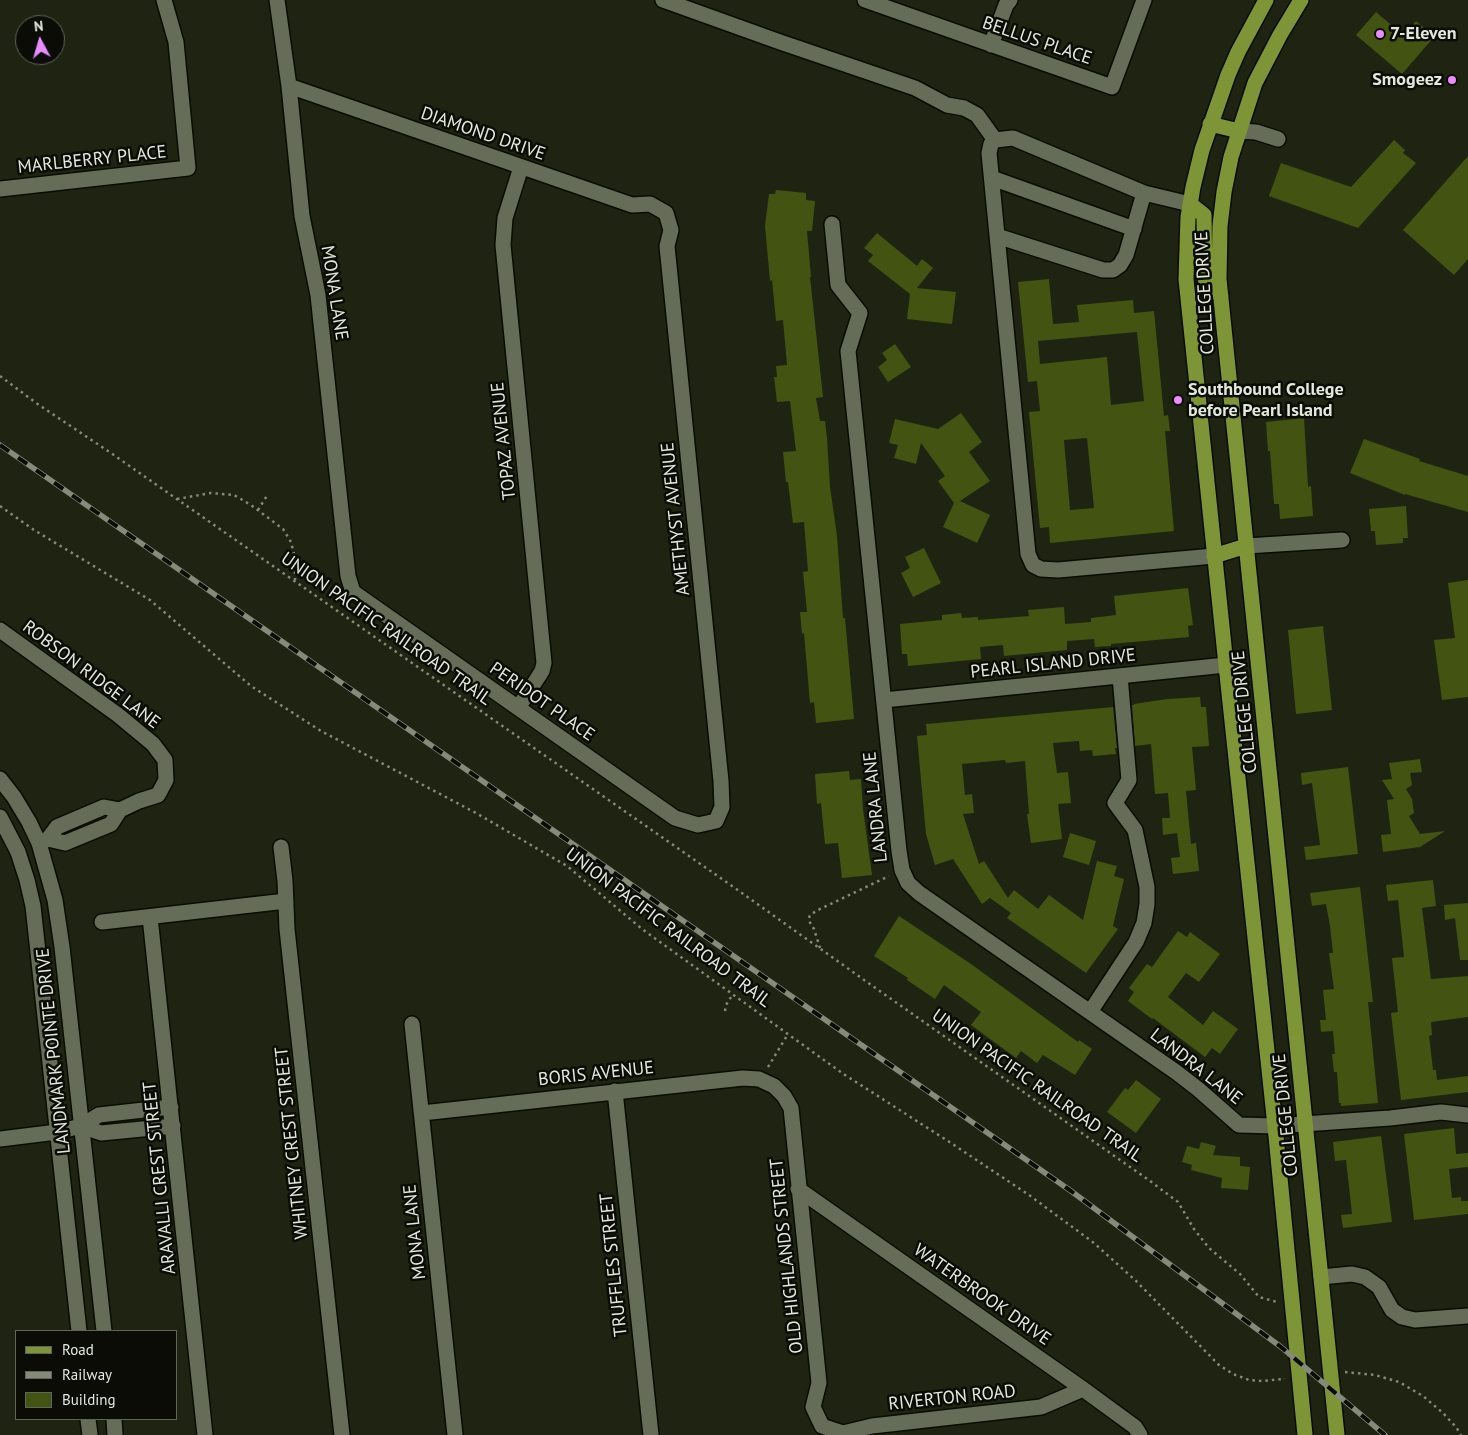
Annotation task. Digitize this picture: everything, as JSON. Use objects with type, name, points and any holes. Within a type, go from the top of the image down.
[{"type":"main road","name":"COLLEGE DRIVE","points":[[1266,0],[1228,75],[1202,150],[1190,204],[1186,245],[1186,279],[1276,1126],[1305,1435]]},
{"type":"main road","name":"COLLEGE DRIVE","points":[[1301,0],[1255,83],[1239,131],[1224,192],[1220,226],[1219,279],[1337,1435]]},
{"type":"main road","points":[[1210,124],[1239,131]]},
{"type":"main road","points":[[1190,204],[1204,215],[1205,279],[1221,296]]},
{"type":"main road","points":[[1214,556],[1246,546]]},
{"type":"street","name":"MARLBERRY PLACE","points":[[0,189],[188,168],[176,42],[164,0]]},
{"type":"street","name":"MONA LANE","points":[[277,0],[289,86],[302,216],[318,295],[348,576],[353,592]]},
{"type":"street","points":[[664,0],[915,88],[947,105],[964,108],[976,115],[995,140]]},
{"type":"street","name":"BELLUS PLACE","points":[[865,0],[1112,87],[1144,0]]},
{"type":"street","points":[[991,45],[1006,5],[1010,0]]},
{"type":"street","name":"DIAMOND DRIVE","points":[[289,86],[632,205],[650,204],[666,213]]},
{"type":"street","points":[[1239,131],[1256,132],[1278,139]]},
{"type":"street","points":[[1190,204],[1144,193],[1013,138],[995,140],[991,144],[989,153],[1028,554],[1033,565],[1041,569],[1058,570],[1214,556]]},
{"type":"street","name":"TOPAZ AVENUE","points":[[518,708],[542,671],[544,663],[503,245],[505,218],[521,167]]},
{"type":"street","points":[[992,178],[1134,229]]},
{"type":"street","points":[[997,236],[1103,270],[1113,270],[1120,265],[1126,255],[1144,193]]},
{"type":"street","name":"AMETHYST AVENUE","points":[[666,213],[671,230],[667,246],[721,781],[722,807],[716,821]]},
{"type":"street","name":"LANDRA LANE","points":[[832,224],[838,285],[860,313],[848,351],[902,870],[908,883],[919,893],[1176,1072],[1239,1125],[1276,1126],[1441,1112],[1468,1115]]},
{"type":"street","points":[[1246,546],[1342,540]]},
{"type":"street","name":"PERIDOT PLACE","points":[[353,592],[675,818],[698,825],[716,821]]},
{"type":"street","name":"ROBSON RIDGE LANE","points":[[0,630],[118,715],[153,744],[165,760],[166,780],[164,787],[158,795],[120,810]]},
{"type":"street","name":"PEARL ISLAND DRIVE","points":[[884,700],[1226,665]]},
{"type":"street","points":[[1090,1012],[1136,942],[1144,922],[1147,904],[1147,887],[1135,830],[1114,803],[1129,780],[1120,676]]},
{"type":"street","name":"LANDMARK POINTE DRIVE","points":[[0,779],[43,841],[56,900],[104,1330]]},
{"type":"street","points":[[18,852],[43,841],[57,827],[104,806],[120,810],[111,824],[64,843],[43,841]]},
{"type":"street","points":[[89,813],[96,830]]},
{"type":"street","name":"LANDMARK POINTE DRIVE","points":[[0,817],[18,852],[33,906],[79,1330]]},
{"type":"street","name":"WHITNEY CREST STREET","points":[[282,847],[286,881],[287,929],[342,1435]]},
{"type":"street","points":[[102,922],[286,901]]},
{"type":"street","name":"ARAVALLI CREST STREET","points":[[150,917],[205,1435]]},
{"type":"street","name":"MONA LANE","points":[[412,1024],[455,1435]]},
{"type":"street","name":"BORIS AVENUE","points":[[422,1113],[744,1078],[759,1079],[774,1086]]},
{"type":"street","name":"OLD HIGHLANDS STREET","points":[[774,1086],[784,1096],[790,1108],[819,1384],[813,1407],[822,1426]]},
{"type":"street","name":"TRUFFLES STREET","points":[[615,1091],[651,1435]]},
{"type":"street","points":[[0,1139],[58,1132],[81,1126],[99,1115],[171,1107]]},
{"type":"street","points":[[131,1111],[133,1130]]},
{"type":"street","points":[[81,1126],[101,1133],[173,1126]]},
{"type":"street","name":"WATERBROOK DRIVE","points":[[798,1189],[1083,1389],[1134,1428],[1140,1435]]},
{"type":"street","points":[[1320,1277],[1352,1274],[1366,1277],[1379,1287],[1392,1310],[1402,1316],[1415,1320],[1468,1316]]},
{"type":"street","name":"RIVERTON ROAD","points":[[822,1426],[843,1433],[1041,1407],[1083,1389]]},
{"type":"street","points":[[88,1420],[90,1435]]},
{"type":"street","points":[[114,1420],[116,1435]]},
{"type":"path","name":"UNION PACIFIC RAILROAD TRAIL","points":[[0,376],[39,406],[108,451],[701,864],[1142,1175],[1178,1202],[1194,1229],[1209,1248],[1240,1274],[1259,1297],[1277,1302],[1292,1301]]},
{"type":"path","points":[[177,499],[211,493],[234,495],[258,510],[283,529],[291,542],[295,581]]},
{"type":"path","points":[[258,510],[268,494]]},
{"type":"path","name":"UNION PACIFIC RAILROAD TRAIL","points":[[0,506],[34,530],[150,600],[251,686],[321,731],[476,813],[567,866],[642,929],[842,1073],[1029,1195],[1094,1243],[1135,1280],[1219,1365],[1233,1374],[1249,1380],[1284,1379],[1283,1372]]},
{"type":"path","points":[[820,949],[814,929],[808,918],[810,915],[902,870]]},
{"type":"path","points":[[725,1011],[726,1005],[733,994]]},
{"type":"path","points":[[768,1067],[788,1034]]},
{"type":"path","points":[[1344,1364],[1345,1373],[1375,1375],[1398,1382],[1423,1396],[1443,1413],[1462,1435]]},
{"type":"building","points":[[1376,12],[1403,35],[1416,21],[1434,37],[1402,74],[1356,35]]},
{"type":"building","points":[[1394,140],[1405,150],[1403,153],[1416,163],[1358,228],[1269,196],[1281,163],[1351,187]]},
{"type":"building","points":[[1468,156],[1468,259],[1454,275],[1403,230]]},
{"type":"building","points":[[776,190],[806,193],[806,200],[815,201],[812,231],[807,231],[823,397],[816,398],[820,421],[825,421],[854,719],[816,723],[814,702],[810,703],[804,633],[802,634],[800,612],[807,612],[803,572],[808,571],[804,522],[793,523],[783,452],[796,451],[790,401],[777,402],[774,377],[777,377],[776,366],[787,365],[783,320],[776,321],[765,226],[769,194],[775,194]]},
{"type":"building","points":[[877,233],[917,266],[922,259],[933,268],[917,288],[956,292],[952,324],[907,319],[910,294],[868,261],[873,255],[864,248]]},
{"type":"building","points":[[1049,279],[1053,324],[1079,322],[1077,305],[1133,300],[1134,313],[1154,311],[1164,416],[1168,415],[1170,431],[1165,431],[1174,531],[1050,543],[1049,527],[1040,528],[1029,412],[1040,411],[1037,381],[1028,382],[1018,282]],"holes":[[[1137,332],[1144,401],[1111,405],[1107,357],[1040,364],[1038,341]],[[1087,438],[1094,508],[1070,510],[1064,440]]]},
{"type":"building","points":[[895,344],[911,367],[888,382],[878,367],[887,360],[882,353]]},
{"type":"building","points":[[961,413],[982,442],[969,452],[990,481],[960,501],[990,515],[977,543],[943,527],[954,503],[938,481],[945,476],[921,443],[916,464],[894,458],[898,445],[889,443],[895,419],[938,429]]},
{"type":"building","points":[[1304,418],[1308,487],[1311,486],[1313,516],[1280,519],[1279,504],[1274,504],[1266,422]]},
{"type":"building","points":[[1364,439],[1420,459],[1419,461],[1468,476],[1468,512],[1405,495],[1350,473]]},
{"type":"building","points":[[1406,506],[1408,538],[1403,538],[1403,543],[1376,545],[1375,531],[1371,531],[1369,509]]},
{"type":"building","points":[[924,548],[941,583],[913,597],[901,573],[910,568],[905,557]]},
{"type":"building","points":[[1468,580],[1468,697],[1442,700],[1434,640],[1455,638],[1448,583]]},
{"type":"building","points":[[1188,588],[1193,625],[1188,626],[1189,637],[1095,647],[1094,639],[1067,641],[1067,650],[1004,656],[1003,645],[980,647],[981,659],[908,666],[907,654],[902,654],[900,624],[942,620],[942,615],[961,613],[962,618],[978,617],[978,620],[1029,616],[1028,610],[1064,607],[1065,624],[1091,622],[1091,618],[1116,615],[1114,596]]},
{"type":"building","points":[[1323,626],[1332,710],[1296,714],[1288,630]]},
{"type":"building","points":[[1200,697],[1201,707],[1206,707],[1209,746],[1192,747],[1196,790],[1186,791],[1191,844],[1196,843],[1199,871],[1173,874],[1171,858],[1180,857],[1177,833],[1163,835],[1162,818],[1170,818],[1168,793],[1155,794],[1151,744],[1135,746],[1132,705],[1167,699]]},
{"type":"building","points":[[1113,707],[1116,754],[1093,756],[1092,750],[1080,751],[1079,741],[1053,743],[1057,773],[1068,772],[1071,803],[1058,804],[1062,839],[1031,843],[1027,814],[1029,814],[1025,761],[1006,763],[1005,760],[962,764],[965,795],[972,794],[974,813],[963,814],[979,864],[984,861],[1008,898],[1014,890],[1038,909],[1049,895],[1083,920],[1097,861],[1117,866],[1114,876],[1124,879],[1113,926],[1118,929],[1086,973],[1007,918],[1011,913],[990,898],[982,904],[953,859],[935,865],[926,834],[917,736],[927,735],[926,724]]},
{"type":"building","points":[[1420,759],[1422,772],[1410,773],[1412,785],[1406,789],[1412,799],[1414,813],[1409,816],[1420,834],[1445,831],[1420,847],[1383,852],[1381,835],[1391,834],[1387,800],[1394,799],[1382,780],[1392,779],[1389,763]]},
{"type":"building","points":[[1348,767],[1358,854],[1306,860],[1304,847],[1320,845],[1312,783],[1302,785],[1301,773]]},
{"type":"building","points":[[849,771],[850,780],[861,779],[872,875],[842,878],[838,843],[825,844],[821,803],[817,804],[815,774]]},
{"type":"building","points":[[1070,833],[1096,841],[1089,865],[1063,857]]},
{"type":"building","points":[[1433,880],[1436,906],[1422,908],[1431,979],[1468,976],[1468,1017],[1431,1022],[1432,1035],[1429,1036],[1433,1070],[1436,1070],[1437,1080],[1468,1076],[1468,1092],[1401,1100],[1391,1013],[1398,1012],[1392,958],[1404,957],[1398,900],[1388,901],[1386,885]]},
{"type":"building","points":[[1360,887],[1373,1002],[1368,1002],[1378,1103],[1341,1106],[1341,1103],[1339,1103],[1337,1072],[1334,1072],[1332,1054],[1335,1054],[1333,1031],[1321,1032],[1320,1020],[1326,1020],[1323,990],[1334,989],[1329,953],[1333,953],[1330,926],[1326,904],[1312,906],[1310,893]]},
{"type":"building","points":[[1468,903],[1468,960],[1460,960],[1455,918],[1445,920],[1444,905]]},
{"type":"building","points":[[899,916],[971,964],[1078,1042],[1079,1040],[1092,1049],[1075,1075],[1043,1055],[1037,1063],[1021,1051],[1016,1058],[971,1025],[981,1012],[944,985],[935,999],[907,980],[908,978],[874,956]]},
{"type":"building","points":[[1178,931],[1187,937],[1190,932],[1220,954],[1199,982],[1186,973],[1168,997],[1203,1025],[1213,1011],[1238,1029],[1220,1054],[1212,1048],[1205,1057],[1128,1001],[1134,992],[1129,988],[1147,964],[1152,967]]},
{"type":"building","points":[[1136,1080],[1161,1099],[1136,1133],[1107,1112],[1125,1088],[1128,1090]]},
{"type":"building","points":[[1454,1128],[1456,1154],[1468,1153],[1468,1167],[1449,1169],[1452,1198],[1461,1197],[1461,1201],[1468,1201],[1468,1214],[1414,1220],[1404,1134]]},
{"type":"building","points":[[1381,1136],[1392,1222],[1343,1228],[1341,1215],[1352,1214],[1346,1160],[1335,1161],[1333,1142]]},
{"type":"building","points":[[1201,1142],[1216,1146],[1213,1155],[1240,1157],[1240,1166],[1250,1167],[1248,1190],[1221,1188],[1222,1178],[1191,1170],[1192,1165],[1182,1162],[1187,1146],[1199,1149]]},
{"type":"railway","points":[[0,445],[1071,1191],[1281,1347],[1385,1435]]},
{"type":"place","name":"7-Eleven","points":[[1380,34]]},
{"type":"place","name":"Smogeez","points":[[1452,80]]},
{"type":"place","name":"Southbound College before Pearl Island","points":[[1178,400]]}]
